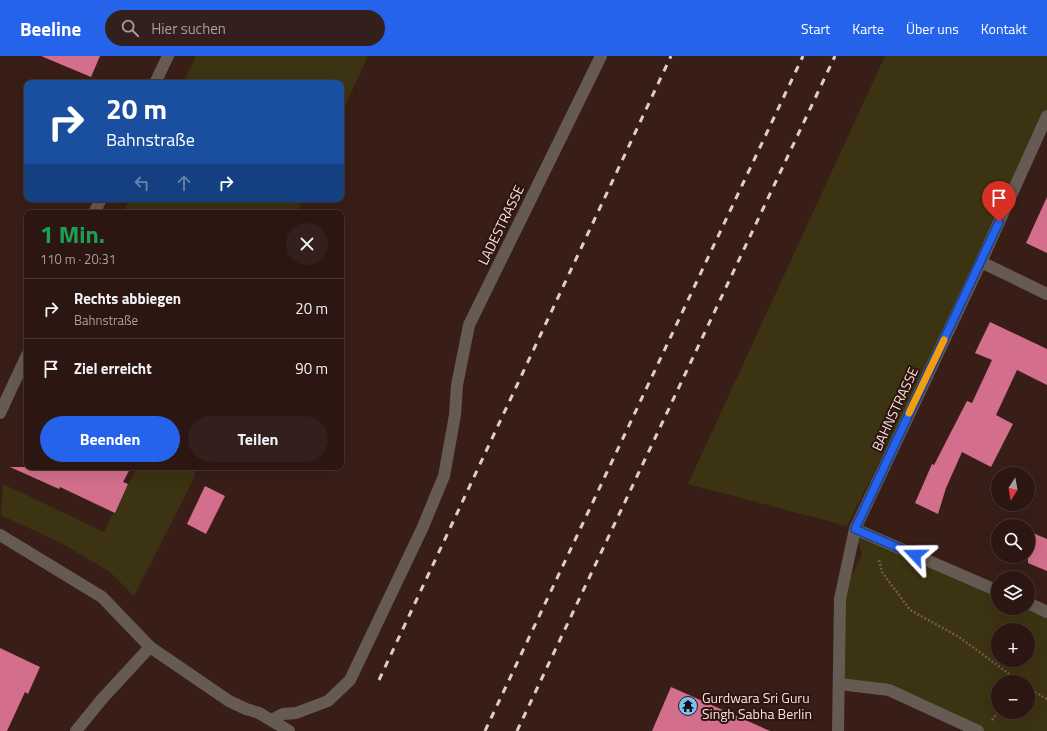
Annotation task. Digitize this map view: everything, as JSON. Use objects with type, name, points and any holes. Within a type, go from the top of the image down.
[{"type":"street","points":[[156,80],[168,56]]},
{"type":"street","name":"LADESTRASSE","points":[[271,720],[282,714],[296,713],[328,701],[350,680],[422,529],[444,476],[455,415],[456,385],[469,325],[601,56]]},
{"type":"street","name":"BAHNSTRASSE","points":[[838,731],[840,684],[840,599],[855,529],[981,262],[1047,116]]},
{"type":"street","points":[[981,262],[1047,294]]},
{"type":"street","points":[[0,413],[24,362]]},
{"type":"street","points":[[855,529],[991,588]]},
{"type":"street","points":[[0,535],[102,598],[150,646],[230,701],[246,709],[259,713],[289,731]]},
{"type":"street","points":[[1035,606],[1047,612]]},
{"type":"street","points":[[76,731],[102,699],[150,646]]},
{"type":"street","points":[[840,684],[889,690],[978,731]]},
{"type":"path","points":[[873,537],[882,572],[910,610],[959,637],[1011,675]]},
{"type":"path","points":[[1035,692],[1047,698]]},
{"type":"shaded area","points":[[196,56],[368,56],[344,108],[344,80],[184,80]]},
{"type":"shaded area","points":[[885,56],[1047,56],[1047,116],[981,262],[847,526],[688,484]]},
{"type":"shaded area","points":[[128,202],[302,202],[298,210],[124,210]]},
{"type":"shaded area","points":[[135,470],[196,470],[192,482],[134,596],[110,572],[61,543],[1,515],[3,484],[104,532]]},
{"type":"shaded area","points":[[855,529],[991,588],[991,615],[1035,615],[1035,609],[1047,612],[1047,731],[978,731],[889,690],[840,684],[840,599],[862,555]]},
{"type":"building","points":[[41,56],[100,56],[91,77]]},
{"type":"building","points":[[1047,197],[1047,253],[1026,243]]},
{"type":"building","points":[[990,322],[1047,349],[1047,385],[1017,370],[996,415],[1013,424],[991,467],[962,452],[946,488],[938,514],[915,503],[932,464],[934,465],[967,401],[972,403],[992,360],[975,353]]},
{"type":"building","points":[[10,467],[24,467],[24,470],[129,470],[123,482],[128,484],[115,513],[60,487],[59,489]]},
{"type":"building","points":[[205,486],[225,496],[206,534],[187,524]]},
{"type":"building","points":[[1035,534],[1047,539],[1047,571],[1028,563],[1035,563]]},
{"type":"building","points":[[0,648],[40,667],[28,694],[25,692],[7,731],[0,731]]},
{"type":"building","name":"Gurdwara Sri Guru Singh Sabha Berlin","points":[[671,687],[770,731],[652,731]]},
{"type":"railway","points":[[379,680],[671,56]]},
{"type":"railway","points":[[485,731],[803,56]]},
{"type":"railway","points":[[517,731],[835,56]]},
{"type":"slow traffic","points":[[909,413],[944,340]]},
{"type":"place","name":"Gurdwara Sri Guru Singh Sabha Berlin","points":[[688,706]]},
{"type":"route","points":[[915,555],[855,529],[999,222]]}]
